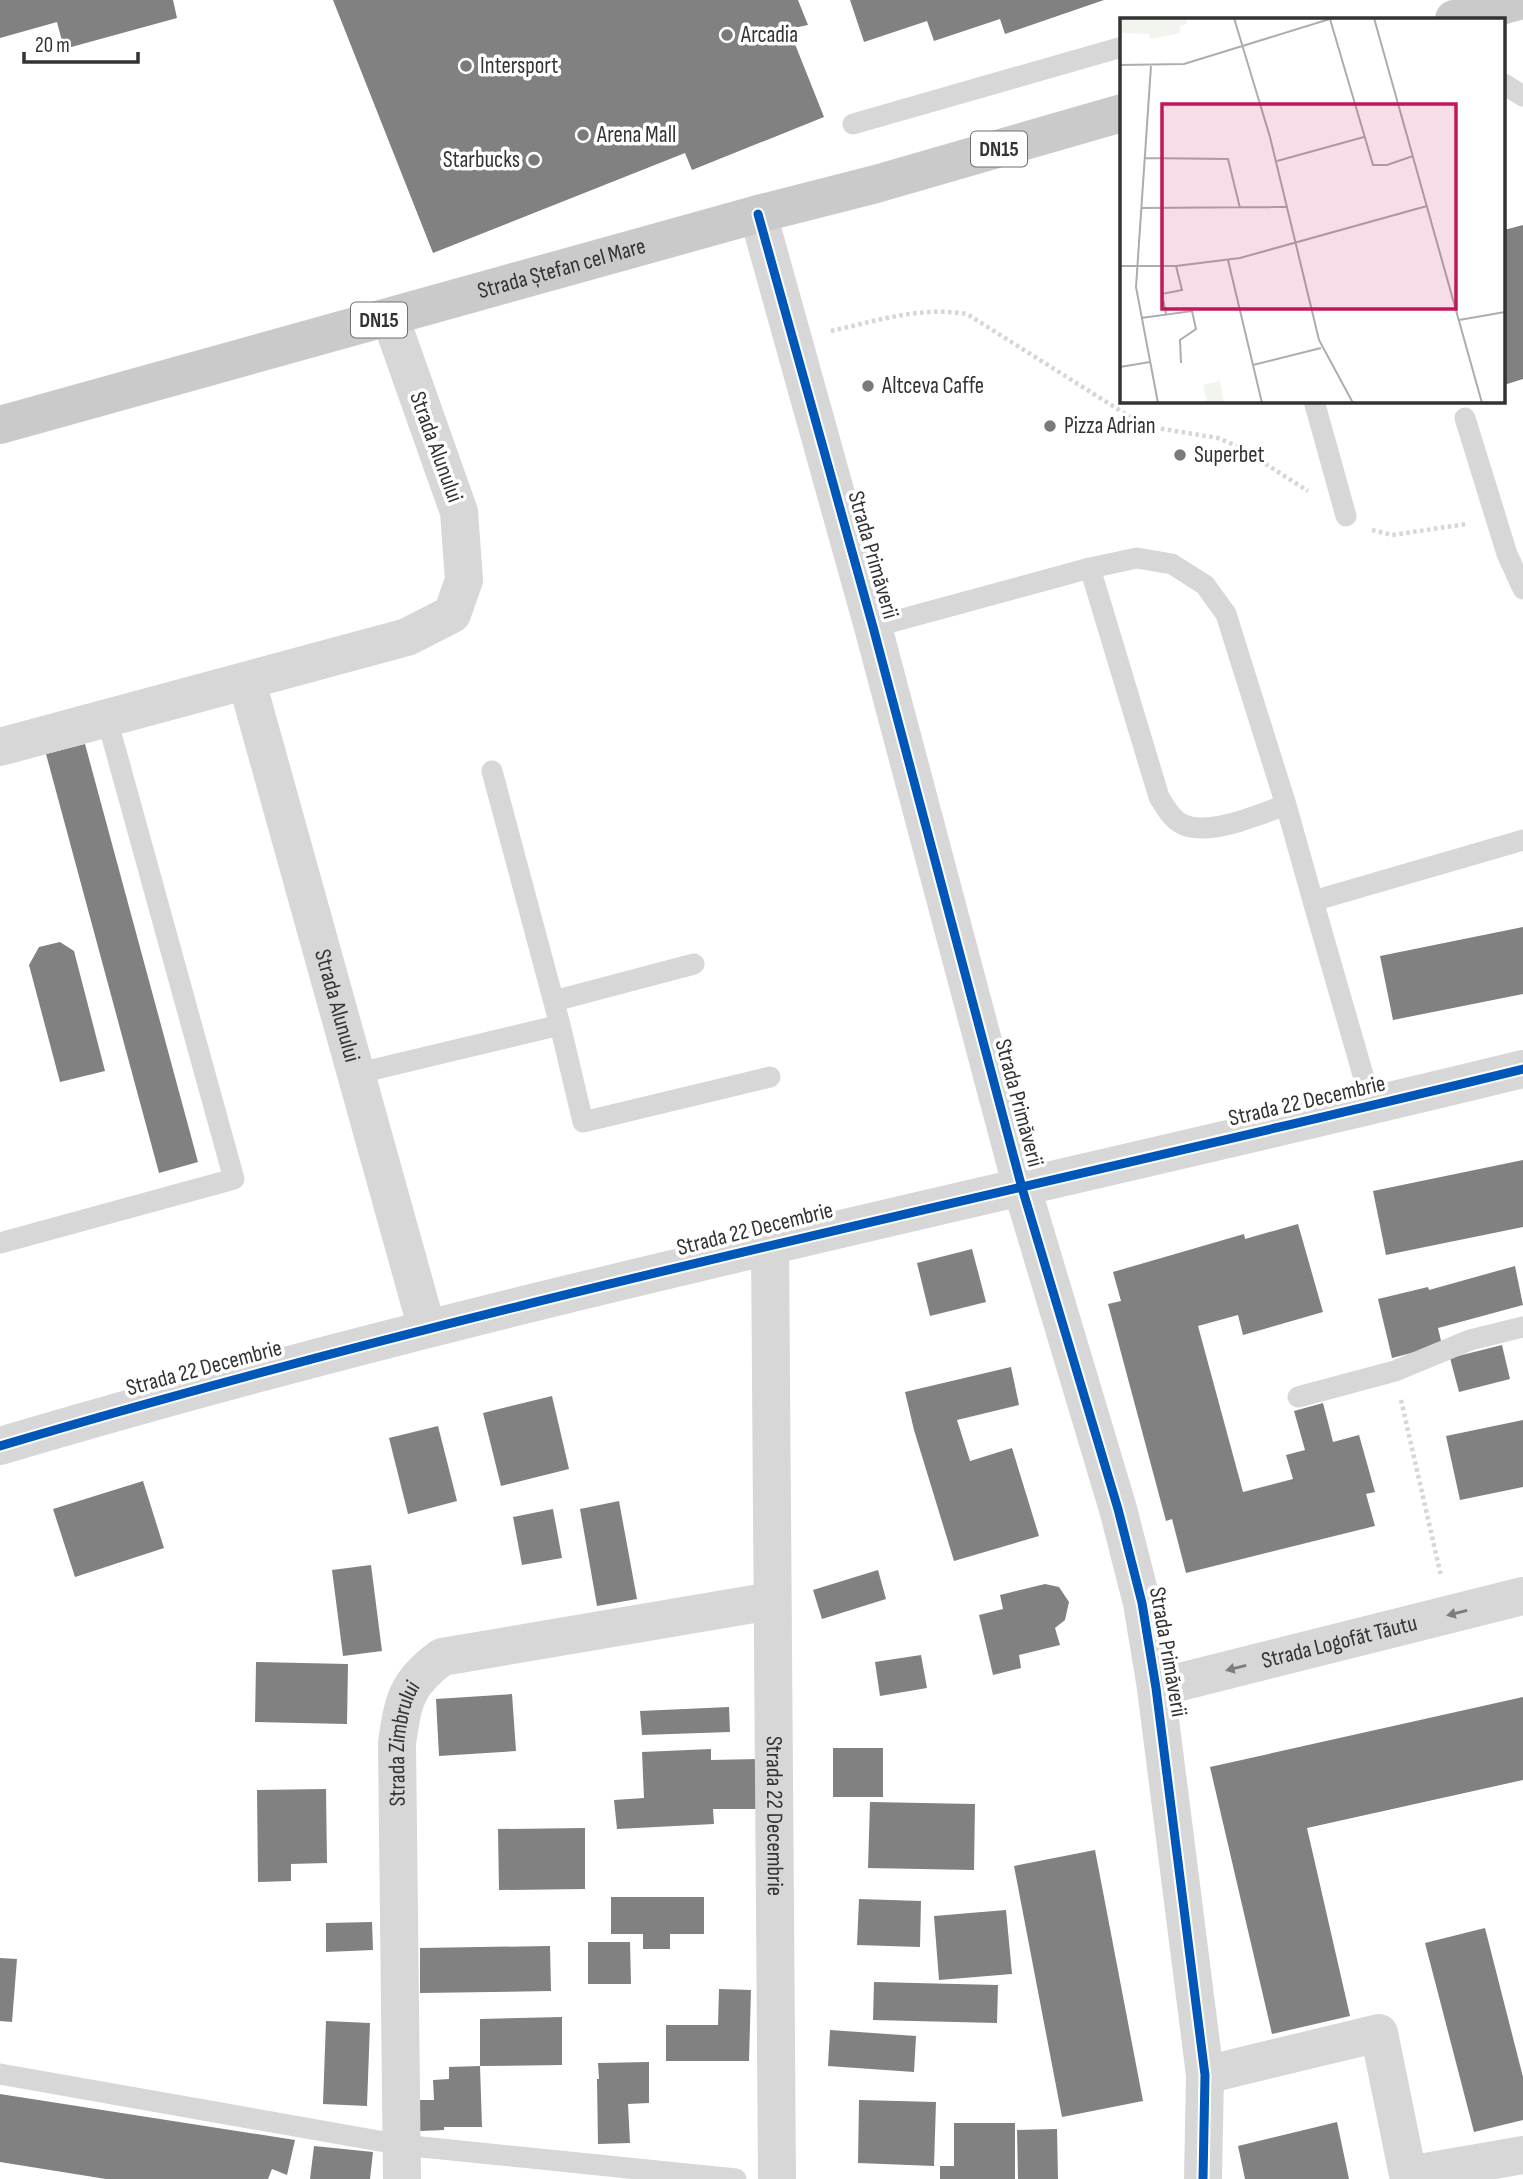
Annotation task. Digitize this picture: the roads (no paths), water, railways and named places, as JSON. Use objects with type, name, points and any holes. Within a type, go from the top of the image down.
[{"type":"main road","points":[[1458,18],[1522,0]]},
{"type":"main road","name":"Strada Ștefan cel Mare","points":[[0,425],[758,214],[876,184],[1120,114]]},
{"type":"street","name":"Strada Primăverii","points":[[758,214],[873,627],[1022,1188],[1118,1509],[1142,1603],[1156,1688],[1205,2076],[1203,2179]]},
{"type":"street","name":"Strada Alunului","points":[[0,747],[407,637],[452,614],[464,580],[459,512],[390,317]]},
{"type":"street","name":"Strada Alunului","points":[[247,682],[427,1329]]},
{"type":"street","name":"Strada 22 Decembrie","points":[[0,1446],[250,1375],[770,1244],[1022,1188],[1523,1069]]},
{"type":"street","name":"Strada 22 Decembrie","points":[[770,1244],[777,2179]]},
{"type":"street","name":"Strada Logofăt Tăutu","points":[[1156,1688],[1523,1596]]},
{"type":"street","name":"Strada Zimbrului","points":[[402,2162],[397,1743],[402,1709],[411,1686],[424,1670],[442,1657],[771,1601]]},
{"type":"street","points":[[1205,2076],[1379,2034],[1408,2175],[1523,2155]]},
{"type":"lane","points":[[853,124],[1120,48]]},
{"type":"lane","points":[[1506,85],[1523,96]]},
{"type":"lane","points":[[1314,402],[1346,516]]},
{"type":"lane","points":[[1465,418],[1507,554],[1523,589]]},
{"type":"lane","points":[[873,627],[1090,568],[1137,558],[1172,564],[1205,585],[1226,614],[1286,805],[1372,1106]]},
{"type":"lane","points":[[1090,568],[1160,797],[1170,815],[1185,825],[1222,826],[1286,805]]},
{"type":"lane","points":[[0,1244],[234,1179],[107,719]]},
{"type":"lane","points":[[492,771],[554,1001],[583,1122],[770,1077]]},
{"type":"lane","points":[[1313,901],[1523,840]]},
{"type":"lane","points":[[554,1001],[694,964]]},
{"type":"lane","points":[[355,1074],[560,1025]]},
{"type":"lane","points":[[1298,1397],[1395,1371],[1470,1340],[1523,1327]]},
{"type":"lane","points":[[0,2074],[402,2162],[736,2179]]},
{"type":"place","name":"Arcadia","points":[[727,35]]},
{"type":"place","name":"Intersport","points":[[466,66]]},
{"type":"place","name":"Arena Mall","points":[[583,135]]},
{"type":"place","name":"Starbucks","points":[[534,160]]},
{"type":"place","name":"Altceva Caffe","points":[[868,386]]},
{"type":"place","name":"Pizza Adrian","points":[[1050,426]]},
{"type":"place","name":"Superbet","points":[[1180,455]]}]
